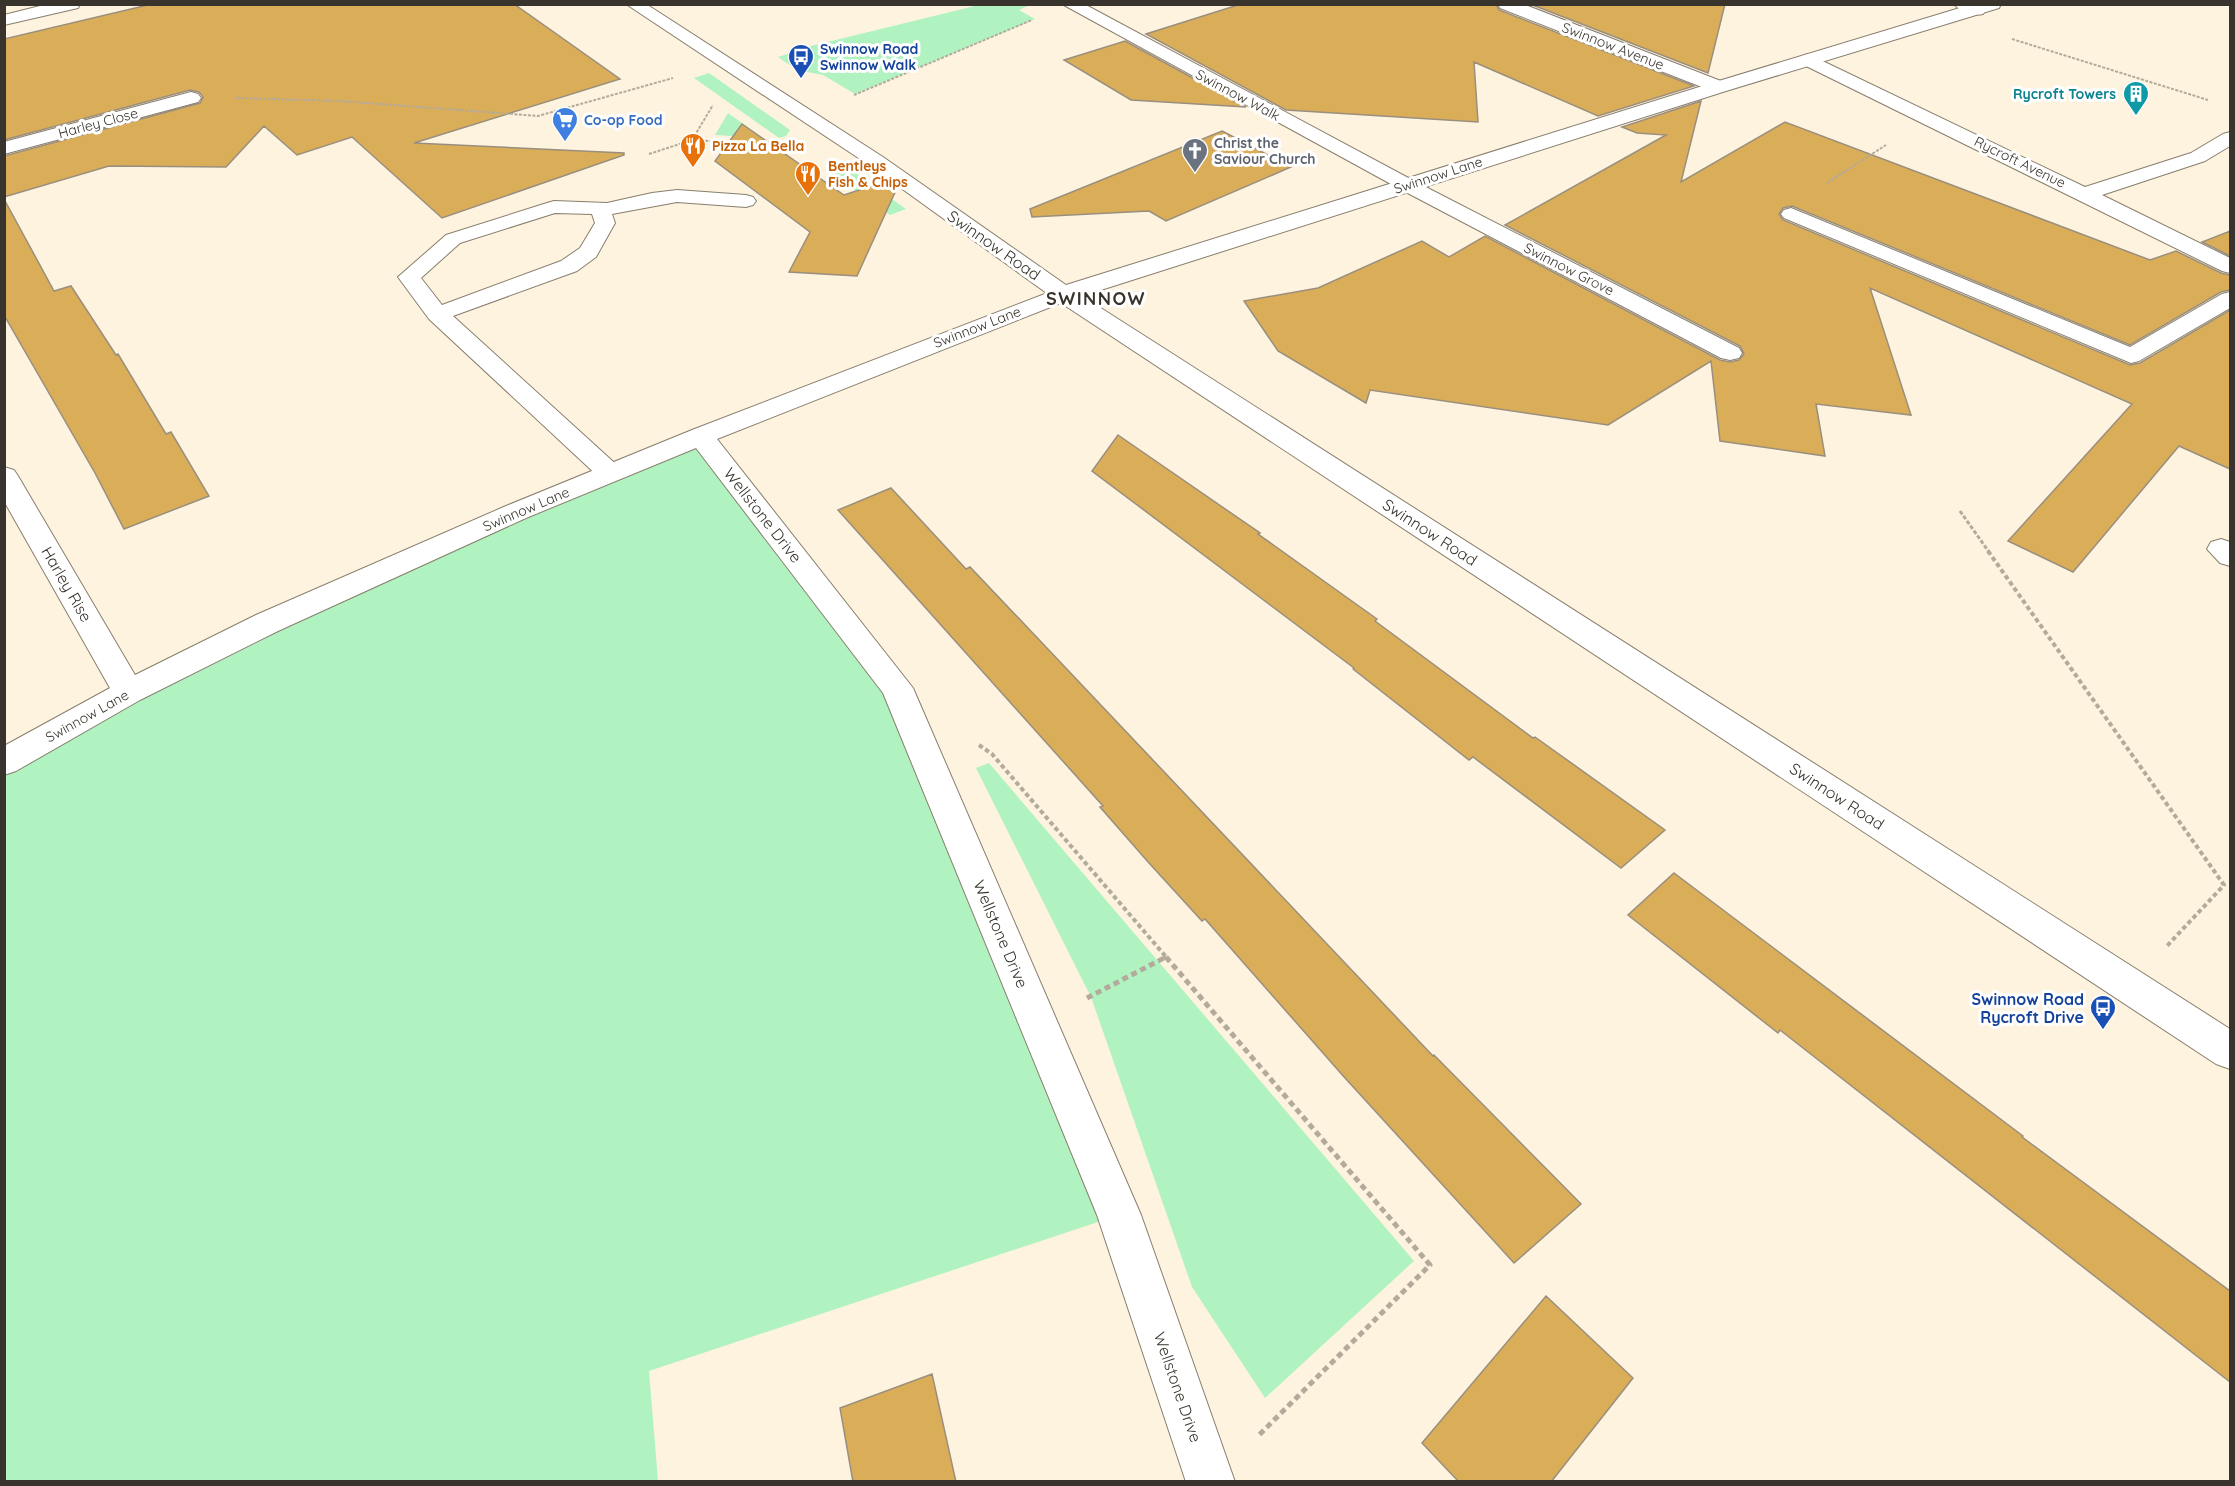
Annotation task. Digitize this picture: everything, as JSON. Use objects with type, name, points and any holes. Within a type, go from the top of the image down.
[{"type":"street","points":[[4,20],[72,4]]},
{"type":"street","name":"Swinnow Road","points":[[634,4],[876,161],[1063,294],[2230,1051]]},
{"type":"street","name":"Swinnow Walk","points":[[1070,4],[1407,185]]},
{"type":"street","name":"Swinnow Avenue","points":[[1506,4],[1719,87]]},
{"type":"street","name":"Swinnow Lane","points":[[4,762],[129,692],[267,622],[610,473],[1063,294],[1719,87],[1947,19],[1977,6]]},
{"type":"street","name":"Rycroft Avenue","points":[[1808,60],[2230,266]]},
{"type":"street","name":"Harley Close","points":[[4,148],[191,98]]},
{"type":"street","points":[[2085,194],[2198,157],[2230,138]]},
{"type":"street","name":"Swinnow Grove","points":[[1407,185],[1730,352]]},
{"type":"street","name":"Wellstone Drive","points":[[701,436],[897,688],[1119,1215],[1211,1482]]},
{"type":"street","name":"Harley Rise","points":[[4,476],[129,692]]},
{"type":"lane","points":[[601,211],[652,199],[677,196],[746,201]]},
{"type":"lane","points":[[437,314],[569,266],[588,252],[605,223],[600,208],[554,207],[453,239],[409,277],[437,314],[610,473]]},
{"type":"lane","points":[[1791,214],[2131,356],[2230,299]]},
{"type":"path","points":[[804,116],[1035,19]]},
{"type":"path","points":[[1947,19],[2216,102]]},
{"type":"path","points":[[191,98],[340,101],[495,115],[538,116],[724,64]]},
{"type":"path","points":[[692,140],[716,99]]},
{"type":"path","points":[[1791,214],[1800,200],[1930,119]]},
{"type":"path","points":[[1960,511],[2224,885],[2129,986]]},
{"type":"path","points":[[973,741],[992,754],[1430,1265],[1254,1440]]},
{"type":"path","points":[[1038,1022],[1166,957]]},
{"type":"green space","points":[[979,5],[1030,5],[1019,10],[1035,19],[855,94],[823,75],[797,70],[778,57],[811,46]]},
{"type":"green space","points":[[709,73],[790,130],[786,136],[779,138],[694,78]]},
{"type":"green space","points":[[728,113],[763,138],[715,135]]},
{"type":"green space","points":[[844,165],[906,209],[890,215],[827,171]]},
{"type":"green space","points":[[701,436],[897,688],[1119,1215],[649,1371],[658,1481],[5,1482],[5,763],[267,623]]},
{"type":"green space","points":[[989,763],[1414,1261],[1265,1398],[1192,1287],[1091,997],[976,768]]},
{"type":"building","points":[[152,4],[514,4],[620,79],[414,143],[624,153],[624,155],[442,218],[352,137],[297,155],[264,126],[226,167],[109,166],[4,197],[4,156],[200,103],[203,97],[199,92],[190,90],[4,140],[4,39]]},
{"type":"building","points":[[1241,4],[1496,4],[1499,10],[1694,86],[1598,116],[1474,62],[1478,122],[1286,110],[1146,34]]},
{"type":"building","points":[[1530,4],[1725,4],[1708,73]]},
{"type":"building","points":[[1125,41],[1246,107],[1131,100],[1064,60]]},
{"type":"building","points":[[1701,101],[1681,182],[1785,122],[2150,260],[2176,251],[2221,273],[2230,275],[2230,290],[2221,292],[2130,345],[1792,206],[1783,208],[1779,214],[1783,220],[2130,365],[2140,363],[2230,310],[2230,469],[2179,446],[2073,572],[2008,541],[2132,404],[1870,288],[1911,415],[1816,404],[1825,456],[1720,441],[1711,361],[1608,425],[1370,390],[1366,403],[1278,351],[1244,301],[1318,288],[1422,241],[1449,257],[1485,236],[1720,360],[1730,362],[1739,360],[1744,354],[1740,346],[1505,225],[1666,135],[1637,133],[1622,127]]},
{"type":"building","points":[[742,124],[844,195],[887,181],[897,188],[857,276],[789,272],[810,232],[715,161]]},
{"type":"building","name":"Christ the Saviour Church","points":[[1222,131],[1291,167],[1166,221],[1149,211],[1032,217],[1030,209]]},
{"type":"building","points":[[4,199],[54,291],[71,286],[116,355],[118,354],[166,434],[171,432],[209,496],[124,529],[95,473],[4,315]]},
{"type":"building","points":[[2230,231],[2230,256],[2202,242]]},
{"type":"building","points":[[1118,435],[1260,533],[1258,534],[1377,619],[1375,621],[1533,738],[1535,737],[1665,830],[1621,868],[1473,757],[1469,760],[1354,668],[1092,471]]},
{"type":"building","points":[[891,488],[966,569],[970,567],[1433,1056],[1581,1204],[1514,1263],[1345,1078],[1205,919],[1202,921],[1149,863],[1100,807],[1103,806],[838,510]]},
{"type":"building","points":[[1674,873],[2022,1137],[2230,1291],[2230,1382],[1780,1030],[1778,1033],[1628,915]]},
{"type":"building","points":[[1546,1296],[1633,1378],[1551,1482],[1459,1482],[1422,1443]]},
{"type":"building","points":[[932,1374],[956,1482],[853,1482],[840,1408]]},
{"type":"place","name":"Swinnow Road Swinnow Walk","points":[[801,80]]},
{"type":"place","name":"Rycroft Towers","points":[[2136,117]]},
{"type":"place","name":"Co-op Food","points":[[565,143]]},
{"type":"place","name":"Pizza La Bella","points":[[693,169]]},
{"type":"place","name":"Christ the Saviour Church","points":[[1195,174]]},
{"type":"place","name":"Bentleys Fish & Chips","points":[[808,197]]},
{"type":"place","name":"Swinnow Road Rycroft Drive","points":[[2103,1031]]},
{"type":"district","name":"SWINNOW","points":[[1096,298]]}]
